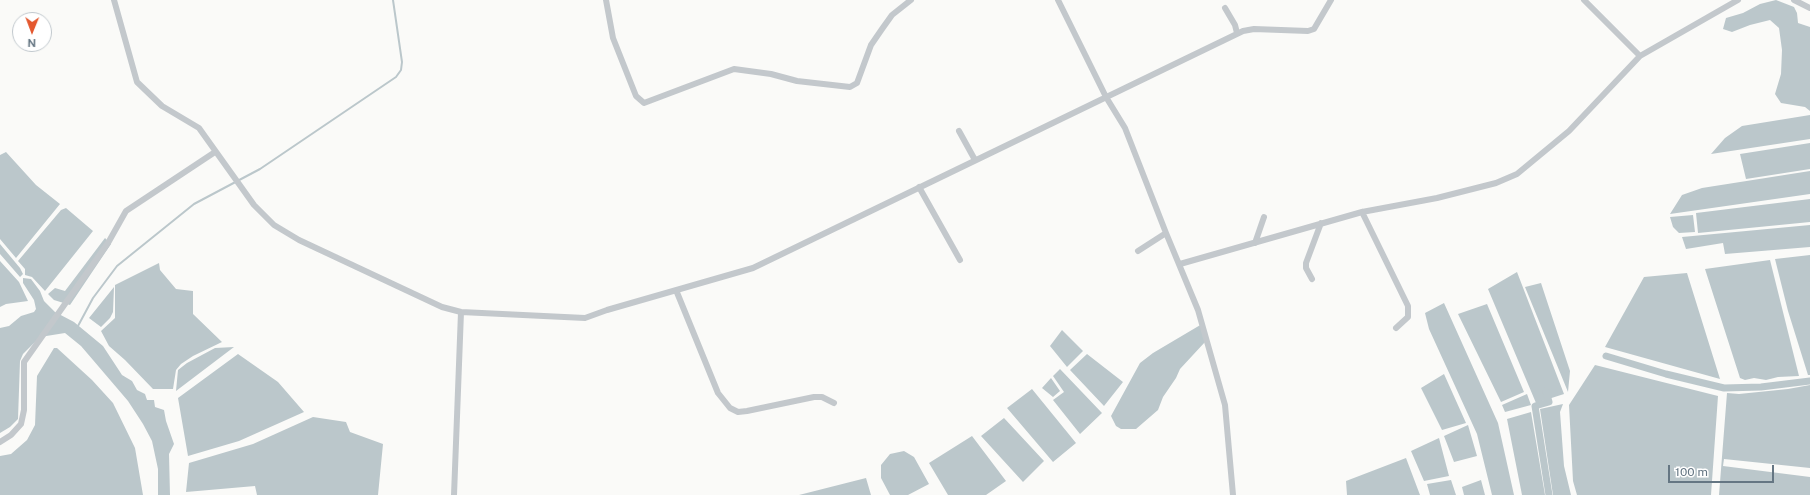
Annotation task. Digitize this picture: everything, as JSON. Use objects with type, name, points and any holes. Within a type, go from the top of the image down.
[{"type":"street","points":[[114,0],[137,82],[162,106],[198,128],[254,205],[274,225],[299,240],[442,307],[461,312],[585,318],[607,310],[753,268],[1237,33],[1254,29],[1312,31],[1316,27],[1331,0]]},
{"type":"street","points":[[606,0],[613,38],[636,96],[644,103],[734,69],[771,74],[797,81],[850,87],[857,83],[871,45],[882,29],[892,15],[911,0]]},
{"type":"street","points":[[1058,0],[1106,97],[1125,128],[1198,310],[1225,405],[1233,495]]},
{"type":"street","points":[[1584,0],[1640,56]]},
{"type":"street","points":[[1180,264],[1362,212],[1437,198],[1496,183],[1517,174],[1569,131],[1640,56],[1738,0]]},
{"type":"street","points":[[1794,0],[1810,8]]},
{"type":"street","points":[[1225,8],[1235,25],[1237,33]]},
{"type":"street","points":[[959,132],[975,160]]},
{"type":"street","points":[[0,442],[11,435],[21,424],[24,410],[24,362],[108,243],[126,211],[215,152]]},
{"type":"street","points":[[919,187],[960,260]]},
{"type":"street","points":[[1362,212],[1408,306],[1408,317],[1396,328]]},
{"type":"street","points":[[1255,243],[1264,217]]},
{"type":"street","points":[[1312,279],[1306,268],[1306,263],[1321,223]]},
{"type":"street","points":[[1138,251],[1166,233]]},
{"type":"street","points":[[676,290],[718,393],[730,408],[738,412],[747,411],[814,397],[822,397],[834,403]]},
{"type":"street","points":[[454,495],[461,312]]},
{"type":"shaded area","points":[[1776,0],[1794,7],[1797,13],[1798,23],[1810,27],[1810,111],[1805,107],[1781,103],[1775,94],[1781,74],[1782,50],[1779,28],[1770,20],[1750,25],[1732,32],[1723,29],[1726,18],[1743,13],[1760,4]]},
{"type":"shaded area","points":[[1810,115],[1810,139],[1711,154],[1725,138],[1742,126]]},
{"type":"shaded area","points":[[1810,143],[1810,169],[1746,179],[1740,154]]},
{"type":"shaded area","points":[[6,152],[36,185],[60,204],[16,258],[0,239],[0,155]]},
{"type":"shaded area","points":[[1810,171],[1810,194],[1670,214],[1682,195],[1702,188]]},
{"type":"shaded area","points":[[1810,199],[1810,222],[1698,233],[1696,213]]},
{"type":"shaded area","points":[[66,208],[93,231],[45,291],[32,277],[25,275],[25,269],[18,261],[61,210]]},
{"type":"shaded area","points":[[1693,215],[1695,232],[1679,233],[1673,227],[1670,217]]},
{"type":"shaded area","points":[[1810,225],[1810,247],[1725,254],[1723,243],[1686,249],[1682,237]]},
{"type":"shaded area","points":[[105,238],[111,244],[70,305],[54,300],[48,294],[55,288],[65,291]]},
{"type":"shaded area","points":[[0,244],[20,268],[23,274],[20,277],[0,254]]},
{"type":"shaded area","points":[[1810,255],[1810,375],[1808,375],[1788,311],[1775,259]]},
{"type":"shaded area","points":[[1770,260],[1799,376],[1778,377],[1766,380],[1754,378],[1745,380],[1740,378],[1705,269]]},
{"type":"shaded area","points":[[0,261],[19,282],[28,301],[6,304],[0,307]]},
{"type":"shaded area","points":[[159,263],[160,270],[176,289],[193,291],[193,314],[222,342],[193,356],[181,364],[176,370],[173,389],[153,389],[109,346],[101,331],[115,318],[115,285]]},
{"type":"shaded area","points":[[1517,272],[1564,394],[1536,403],[1488,289]]},
{"type":"shaded area","points":[[1687,273],[1720,379],[1605,347],[1644,277]]},
{"type":"shaded area","points":[[23,278],[31,279],[40,291],[44,301],[55,312],[74,322],[103,346],[122,375],[132,381],[137,390],[145,394],[147,400],[154,400],[155,407],[164,410],[174,444],[169,454],[170,495],[158,495],[158,469],[152,441],[143,424],[128,401],[81,346],[65,333],[40,337],[23,354],[20,361],[18,419],[10,427],[0,433],[0,328],[9,326],[21,316],[34,312],[36,309],[34,300],[23,283]]},
{"type":"shaded area","points":[[1541,283],[1570,371],[1568,392],[1525,287]]},
{"type":"shaded area","points":[[114,287],[113,312],[110,318],[101,327],[89,318]]},
{"type":"shaded area","points":[[1444,303],[1498,423],[1514,495],[1492,495],[1477,434],[1429,329],[1425,313]]},
{"type":"shaded area","points":[[1487,304],[1524,392],[1501,402],[1458,314]]},
{"type":"shaded area","points":[[1202,324],[1205,342],[1180,369],[1176,378],[1163,397],[1158,410],[1136,429],[1121,429],[1116,426],[1111,416],[1140,363],[1153,353]]},
{"type":"shaded area","points":[[1062,330],[1083,351],[1067,367],[1050,346]]},
{"type":"shaded area","points":[[234,347],[176,391],[178,370],[187,363],[215,348]]},
{"type":"shaded area","points":[[54,348],[57,348],[92,380],[113,403],[135,448],[143,495],[0,495],[0,456],[11,454],[27,440],[35,425],[37,376]]},
{"type":"shaded area","points":[[238,354],[278,382],[304,412],[239,441],[188,456],[178,398]]},
{"type":"shaded area","points":[[1087,354],[1123,382],[1104,406],[1070,370]]},
{"type":"shaded area","points":[[1595,365],[1718,396],[1711,495],[1577,495],[1573,481],[1569,405]]},
{"type":"shaded area","points":[[1060,369],[1102,413],[1080,434],[1053,400],[1064,392],[1053,376]]},
{"type":"shaded area","points":[[1444,374],[1466,423],[1442,430],[1421,388]]},
{"type":"shaded area","points":[[1051,378],[1060,391],[1053,397],[1042,388]]},
{"type":"shaded area","points":[[1810,385],[1810,468],[1724,459],[1723,466],[1810,477],[1810,495],[1719,495],[1727,393],[1739,394],[1788,389]]},
{"type":"shaded area","points":[[1032,389],[1076,443],[1053,462],[1007,408]]},
{"type":"shaded area","points":[[1527,394],[1531,405],[1505,412],[1502,405]]},
{"type":"shaded area","points":[[1563,404],[1560,412],[1564,466],[1571,495],[1553,495],[1540,409]]},
{"type":"shaded area","points":[[1531,412],[1545,495],[1522,495],[1507,419]]},
{"type":"shaded area","points":[[313,417],[346,422],[350,432],[383,444],[378,495],[257,495],[255,486],[186,492],[189,463],[253,444]]},
{"type":"shaded area","points":[[1004,418],[1044,461],[1023,482],[981,436]]},
{"type":"shaded area","points":[[1468,425],[1477,456],[1454,462],[1444,436]]},
{"type":"shaded area","points":[[972,436],[1006,481],[986,495],[948,495],[929,463]]},
{"type":"shaded area","points":[[1439,438],[1449,476],[1424,481],[1411,451]]},
{"type":"shaded area","points":[[904,451],[914,457],[929,484],[908,495],[890,495],[881,478],[881,465],[890,454]]},
{"type":"shaded area","points":[[1406,458],[1420,495],[1347,495],[1346,481]]},
{"type":"shaded area","points":[[866,478],[871,495],[799,495]]},
{"type":"shaded area","points":[[1451,480],[1456,495],[1430,495],[1427,484]]},
{"type":"shaded area","points":[[1481,480],[1485,495],[1464,495],[1462,487]]},
{"type":"waterway","points":[[78,326],[93,298],[117,266],[194,204],[260,169],[396,77],[401,70],[402,62],[393,0]]},
{"type":"waterway","points":[[1606,356],[1666,374],[1724,388],[1761,387],[1810,381]]},
{"type":"waterway","points":[[1546,391],[1549,402],[1535,406],[1549,495]]}]
